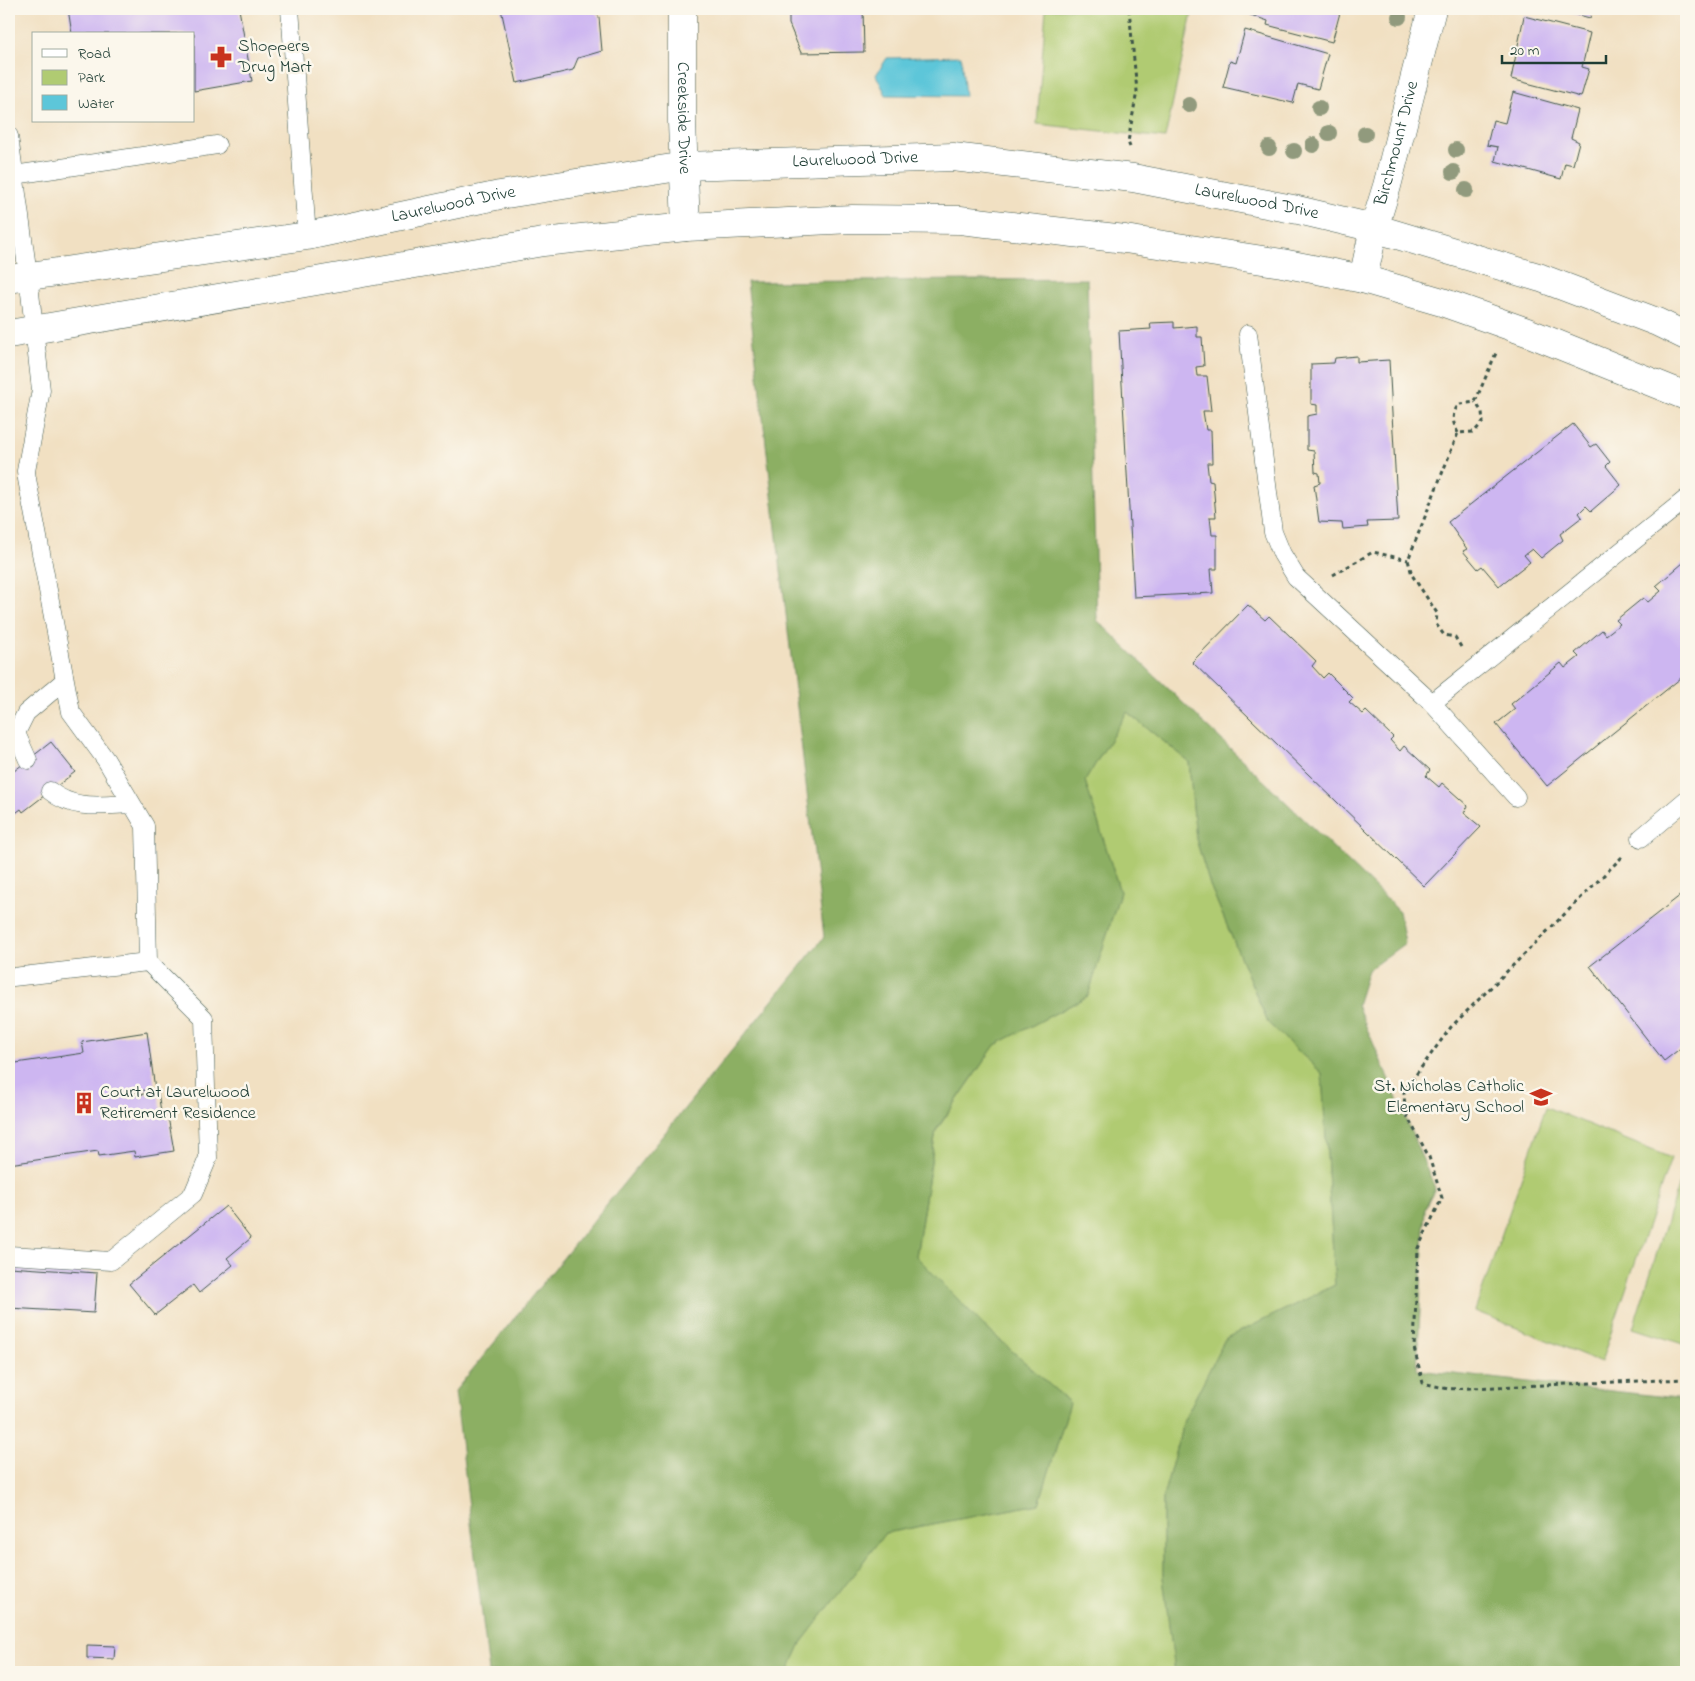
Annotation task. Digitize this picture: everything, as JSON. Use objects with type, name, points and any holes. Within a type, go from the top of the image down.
[{"type":"street","name":"Creekside Drive","points":[[682,9],[682,122],[686,227]]},
{"type":"street","name":"Birchmount Drive","points":[[1364,279],[1374,228],[1387,186],[1432,9]]},
{"type":"street","name":"Laurelwood Drive","points":[[19,277],[307,236],[500,195],[685,166],[953,157],[1127,177],[1298,210],[1374,228],[1541,278],[1657,322],[1686,336]]},
{"type":"street","points":[[21,332],[543,242],[686,227],[852,218],[960,220],[1126,239],[1282,263],[1364,279],[1442,302],[1527,332],[1686,396]]},
{"type":"lane","points":[[290,9],[307,236]]},
{"type":"lane","points":[[9,136],[14,175],[21,332],[41,390],[26,471],[71,712],[106,760],[145,826],[148,962],[204,1018],[208,1158],[193,1194],[111,1261],[9,1255]]},
{"type":"lane","points":[[14,175],[217,145]]},
{"type":"lane","points":[[1248,334],[1273,532],[1286,562],[1296,577],[1432,704],[1516,797]]},
{"type":"lane","points":[[1432,704],[1686,499]]},
{"type":"lane","points":[[28,760],[16,733],[26,713],[65,680]]},
{"type":"lane","points":[[50,792],[62,801],[84,806],[132,804]]},
{"type":"lane","points":[[1641,838],[1686,800]]},
{"type":"lane","points":[[13,977],[148,962]]},
{"type":"path","points":[[1128,142],[1137,91],[1129,9]]},
{"type":"path","points":[[1475,402],[1497,350],[1488,348]]},
{"type":"path","points":[[1458,433],[1474,432],[1483,422],[1482,412],[1475,402]]},
{"type":"path","points":[[1458,433],[1452,422],[1452,413],[1459,404],[1475,402]]},
{"type":"path","points":[[1458,433],[1408,560],[1412,575],[1437,613],[1436,624],[1444,635],[1455,636],[1475,668]]},
{"type":"path","points":[[1310,589],[1358,559],[1373,552],[1408,560]]},
{"type":"path","points":[[1641,838],[1451,1027],[1404,1091],[1405,1112],[1429,1157],[1442,1198],[1418,1248],[1414,1348],[1423,1383],[1448,1389],[1686,1379]]},
{"type":"green space","points":[[1046,9],[1193,9],[1165,138],[1037,124]]},
{"type":"green space","points":[[1087,279],[1097,620],[1399,911],[1405,943],[1368,970],[1357,1005],[1435,1188],[1425,1209],[1417,1370],[1686,1399],[1686,1672],[1175,1672],[1163,1577],[1163,1497],[1184,1420],[1225,1339],[1335,1285],[1322,1073],[1268,1023],[1210,885],[1196,839],[1189,762],[1127,712],[1085,781],[1120,892],[1088,996],[995,1045],[936,1130],[916,1256],[983,1325],[1070,1403],[1039,1504],[885,1533],[801,1643],[788,1672],[489,1672],[455,1391],[824,937],[747,282]]},
{"type":"green space","points":[[1127,712],[1189,762],[1196,839],[1210,885],[1268,1023],[1322,1073],[1335,1285],[1225,1339],[1184,1420],[1163,1497],[1163,1577],[1175,1672],[788,1672],[801,1643],[885,1533],[1039,1504],[1070,1403],[983,1325],[916,1257],[936,1131],[995,1045],[1088,996],[1120,892],[1085,781]]},
{"type":"green space","points":[[1546,1107],[1671,1158],[1601,1362],[1475,1311]]},
{"type":"green space","points":[[1686,1161],[1686,1345],[1633,1328]]},
{"type":"water","points":[[961,56],[965,96],[886,95],[876,75],[887,58]]},
{"type":"building","name":"Shoppers Drug Mart","points":[[68,9],[239,9],[252,81],[195,91],[195,32],[72,32]]},
{"type":"building","points":[[501,9],[593,9],[599,17],[602,51],[578,58],[573,70],[517,83]]},
{"type":"building","points":[[789,9],[863,9],[864,52],[801,53],[789,24]]},
{"type":"building","points":[[1246,9],[1341,9],[1332,42],[1267,25],[1268,21],[1245,13]]},
{"type":"building","points":[[1555,9],[1592,9],[1590,18]]},
{"type":"building","points":[[1524,16],[1590,33],[1582,67],[1589,69],[1581,97],[1511,79]]},
{"type":"building","points":[[1245,30],[1328,54],[1318,89],[1298,84],[1293,103],[1223,87],[1230,61],[1236,63]]},
{"type":"building","points":[[1513,92],[1578,110],[1571,138],[1579,142],[1573,165],[1565,163],[1561,179],[1495,161],[1498,147],[1487,145],[1493,120],[1505,123]]},
{"type":"building","points":[[1174,322],[1174,328],[1197,326],[1197,337],[1202,337],[1204,366],[1196,367],[1197,376],[1207,376],[1211,411],[1203,411],[1206,430],[1211,430],[1212,463],[1207,463],[1209,481],[1213,482],[1216,517],[1210,517],[1212,535],[1217,535],[1217,569],[1211,569],[1213,593],[1134,597],[1119,331],[1151,329],[1150,323]]},
{"type":"building","points":[[1357,356],[1357,362],[1389,360],[1398,521],[1367,522],[1368,527],[1343,529],[1342,523],[1319,522],[1314,485],[1320,483],[1319,473],[1315,472],[1314,451],[1307,450],[1307,416],[1317,414],[1317,405],[1311,404],[1311,364],[1334,363],[1335,358]]},
{"type":"building","points":[[1573,424],[1591,447],[1596,444],[1610,462],[1606,466],[1621,485],[1591,511],[1586,506],[1579,513],[1582,517],[1560,534],[1563,540],[1541,558],[1532,549],[1524,555],[1530,562],[1499,586],[1482,566],[1478,569],[1463,551],[1467,549],[1448,522]]},
{"type":"building","points":[[1683,563],[1686,567],[1686,674],[1547,786],[1496,724],[1515,709],[1511,704],[1561,663],[1565,668],[1579,657],[1575,653],[1602,630],[1606,635],[1620,624],[1616,620],[1643,598],[1648,602],[1661,591],[1656,586]]},
{"type":"building","points":[[1248,605],[1265,620],[1269,616],[1316,661],[1312,666],[1323,678],[1328,673],[1353,698],[1349,702],[1363,714],[1366,711],[1393,737],[1390,740],[1400,751],[1404,746],[1430,770],[1426,776],[1439,787],[1442,783],[1468,806],[1464,813],[1481,827],[1424,886],[1192,662]]},
{"type":"building","points":[[51,742],[75,772],[23,812],[21,809],[9,818],[9,775]]},
{"type":"building","points":[[1686,891],[1686,1044],[1664,1061],[1590,966]]},
{"type":"building","name":"Court at Laurelwood Retirement Residence","points":[[147,1032],[155,1089],[130,1092],[130,1096],[158,1092],[161,1112],[167,1111],[174,1151],[135,1157],[134,1151],[99,1156],[98,1151],[9,1164],[9,1064],[84,1053],[82,1042]]},
{"type":"building","points":[[226,1206],[251,1238],[227,1258],[233,1265],[199,1293],[193,1285],[155,1315],[129,1284]]},
{"type":"building","points":[[9,1267],[97,1273],[94,1313],[9,1308]]},
{"type":"building","points":[[87,1645],[115,1646],[114,1659],[87,1658]]},
{"type":"place","name":"Shoppers Drug Mart","points":[[221,57]]},
{"type":"place","name":"St. Nicholas Catholic Elementary School","points":[[1541,1097]]},
{"type":"place","name":"Court at Laurelwood Retirement Residence","points":[[84,1103]]}]
